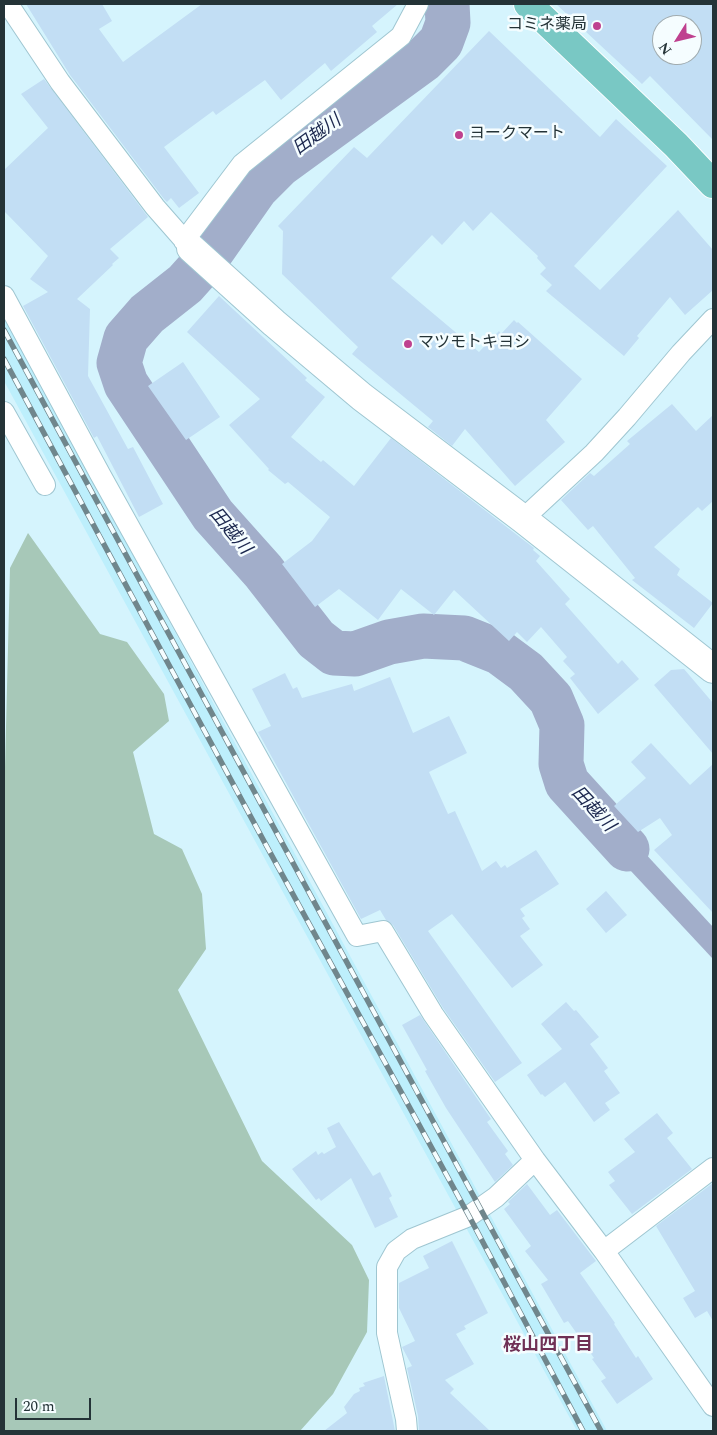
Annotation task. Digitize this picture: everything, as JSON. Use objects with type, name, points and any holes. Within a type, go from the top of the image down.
[{"type":"main road","points":[[528,4],[713,184]]},
{"type":"street","points":[[8,4],[60,82],[155,207],[187,245],[274,323],[362,397],[523,519],[713,669]]},
{"type":"street","points":[[187,245],[242,164],[401,36],[418,4]]},
{"type":"street","points":[[4,296],[100,474],[357,936],[383,931],[433,1014],[535,1160],[604,1251],[713,1406]]},
{"type":"street","points":[[523,519],[594,453],[713,319]]},
{"type":"street","points":[[4,412],[45,485]]},
{"type":"street","points":[[407,1431],[387,1333],[387,1267],[396,1251],[412,1239],[469,1216],[496,1197],[535,1160]]},
{"type":"street","points":[[604,1251],[713,1168]]},
{"type":"shaded area","points":[[4,316],[607,1431],[577,1431],[4,381]]},
{"type":"green space","points":[[28,533],[100,634],[127,642],[164,694],[169,721],[133,752],[154,834],[182,849],[202,894],[206,949],[178,990],[262,1161],[352,1245],[369,1280],[367,1332],[333,1394],[300,1431],[4,1431],[4,807],[10,568]]},
{"type":"water","points":[[595,799],[713,927],[713,959],[574,810]]},
{"type":"building","points":[[26,4],[102,4],[112,21],[99,29],[123,62],[202,4],[398,4],[372,26],[377,32],[331,71],[325,63],[281,100],[265,80],[216,115],[213,111],[164,147],[199,193],[179,208],[171,198],[167,202],[164,199],[70,75]]},
{"type":"building","points":[[556,4],[713,4],[713,140],[650,76],[642,84]]},
{"type":"building","points":[[489,31],[600,137],[616,119],[667,166],[574,266],[600,290],[678,210],[713,250],[713,290],[685,315],[670,297],[637,336],[639,338],[624,356],[546,291],[552,285],[540,274],[546,268],[537,258],[538,256],[491,212],[473,231],[464,221],[442,245],[432,235],[391,278],[479,352],[499,331],[501,334],[514,320],[582,379],[546,420],[565,442],[515,486],[465,429],[452,446],[428,427],[433,421],[352,354],[358,347],[282,274],[283,231],[278,226],[354,147],[367,158]]},
{"type":"building","points":[[44,79],[148,217],[110,249],[119,258],[77,299],[90,309],[88,376],[128,449],[133,447],[163,504],[139,517],[97,436],[94,438],[23,306],[48,292],[30,279],[48,256],[4,211],[4,170],[48,128],[21,94]]},
{"type":"building","points":[[219,296],[325,397],[291,437],[354,486],[391,438],[534,548],[533,550],[540,556],[536,561],[570,599],[565,604],[618,664],[622,660],[639,679],[598,714],[570,678],[575,674],[563,661],[567,657],[541,627],[527,642],[517,632],[509,641],[454,590],[434,615],[401,589],[378,620],[339,589],[315,607],[282,564],[312,541],[330,517],[288,482],[285,484],[268,470],[229,425],[260,399],[187,332]]},
{"type":"building","points":[[183,362],[220,417],[186,440],[148,386]]},
{"type":"building","points":[[672,404],[696,431],[713,415],[713,501],[702,511],[698,507],[654,547],[680,569],[677,575],[713,603],[694,628],[632,580],[635,578],[593,526],[588,530],[561,500],[590,473],[594,476],[630,444],[627,441]]},
{"type":"building","points":[[684,669],[713,703],[713,754],[654,685],[671,670]]},
{"type":"building","points":[[285,673],[293,689],[297,687],[302,698],[352,684],[354,691],[390,677],[413,733],[449,716],[467,753],[429,772],[448,814],[455,811],[482,871],[496,861],[501,868],[505,865],[507,868],[536,850],[559,884],[520,909],[525,916],[522,918],[530,929],[520,936],[543,965],[512,988],[452,914],[428,931],[522,1063],[495,1082],[443,1008],[393,925],[386,920],[380,910],[361,919],[258,732],[271,726],[252,689]]},
{"type":"building","points":[[651,743],[690,785],[713,764],[713,913],[654,850],[672,835],[660,818],[638,832],[614,806],[646,778],[631,762]]},
{"type":"building","points":[[606,891],[627,915],[606,933],[586,909]]},
{"type":"building","points":[[566,1002],[574,1011],[576,1010],[599,1037],[590,1044],[608,1068],[604,1071],[620,1093],[605,1103],[610,1110],[594,1122],[565,1082],[545,1097],[541,1095],[527,1075],[562,1049],[541,1024]]},
{"type":"building","points":[[420,1015],[491,1119],[487,1122],[508,1151],[505,1154],[513,1165],[495,1182],[446,1108],[402,1025]]},
{"type":"building","points":[[657,1113],[673,1133],[667,1138],[692,1169],[632,1214],[609,1185],[615,1181],[608,1172],[635,1152],[624,1139]]},
{"type":"building","points":[[339,1122],[373,1176],[380,1172],[392,1196],[389,1198],[398,1217],[375,1228],[351,1178],[321,1201],[319,1198],[316,1200],[292,1169],[316,1151],[318,1155],[322,1152],[324,1154],[336,1147],[327,1128]]},
{"type":"building","points":[[713,1183],[713,1321],[707,1311],[695,1318],[683,1298],[695,1291],[656,1226]]},
{"type":"building","points":[[527,1184],[550,1215],[557,1210],[596,1261],[580,1273],[615,1323],[636,1358],[638,1356],[653,1379],[617,1404],[601,1381],[606,1378],[592,1359],[594,1358],[568,1321],[564,1323],[541,1284],[548,1280],[525,1251],[531,1246],[504,1209],[510,1204],[508,1202]]},
{"type":"building","points":[[452,1241],[488,1313],[464,1326],[466,1329],[456,1334],[474,1364],[445,1380],[454,1389],[450,1393],[490,1431],[419,1431],[418,1416],[407,1368],[412,1366],[402,1347],[415,1341],[399,1308],[399,1283],[429,1268],[423,1256]]},
{"type":"building","points":[[384,1376],[395,1431],[324,1431],[347,1413],[344,1407],[354,1394],[360,1391],[359,1388],[365,1386],[363,1383]]},
{"type":"waterway","name":"田越川","points":[[447,4],[448,23],[441,42],[423,60],[279,165],[256,188],[202,265],[185,284],[147,314],[126,338],[119,363],[126,384],[213,515],[263,571],[316,639],[334,653],[355,654],[389,642],[423,636],[464,638],[499,652],[526,672],[551,699],[562,725],[561,764],[567,783],[627,849]]},
{"type":"railway","points":[[4,330],[601,1431]]},
{"type":"railway","points":[[4,359],[469,1216],[583,1431]]},
{"type":"place","name":"コミネ薬局","points":[[597,26]]},
{"type":"place","name":"ヨークマート","points":[[459,135]]},
{"type":"place","name":"マツモトキヨシ","points":[[408,344]]},
{"type":"district","name":"桜山四丁目","points":[[548,1346]]}]
